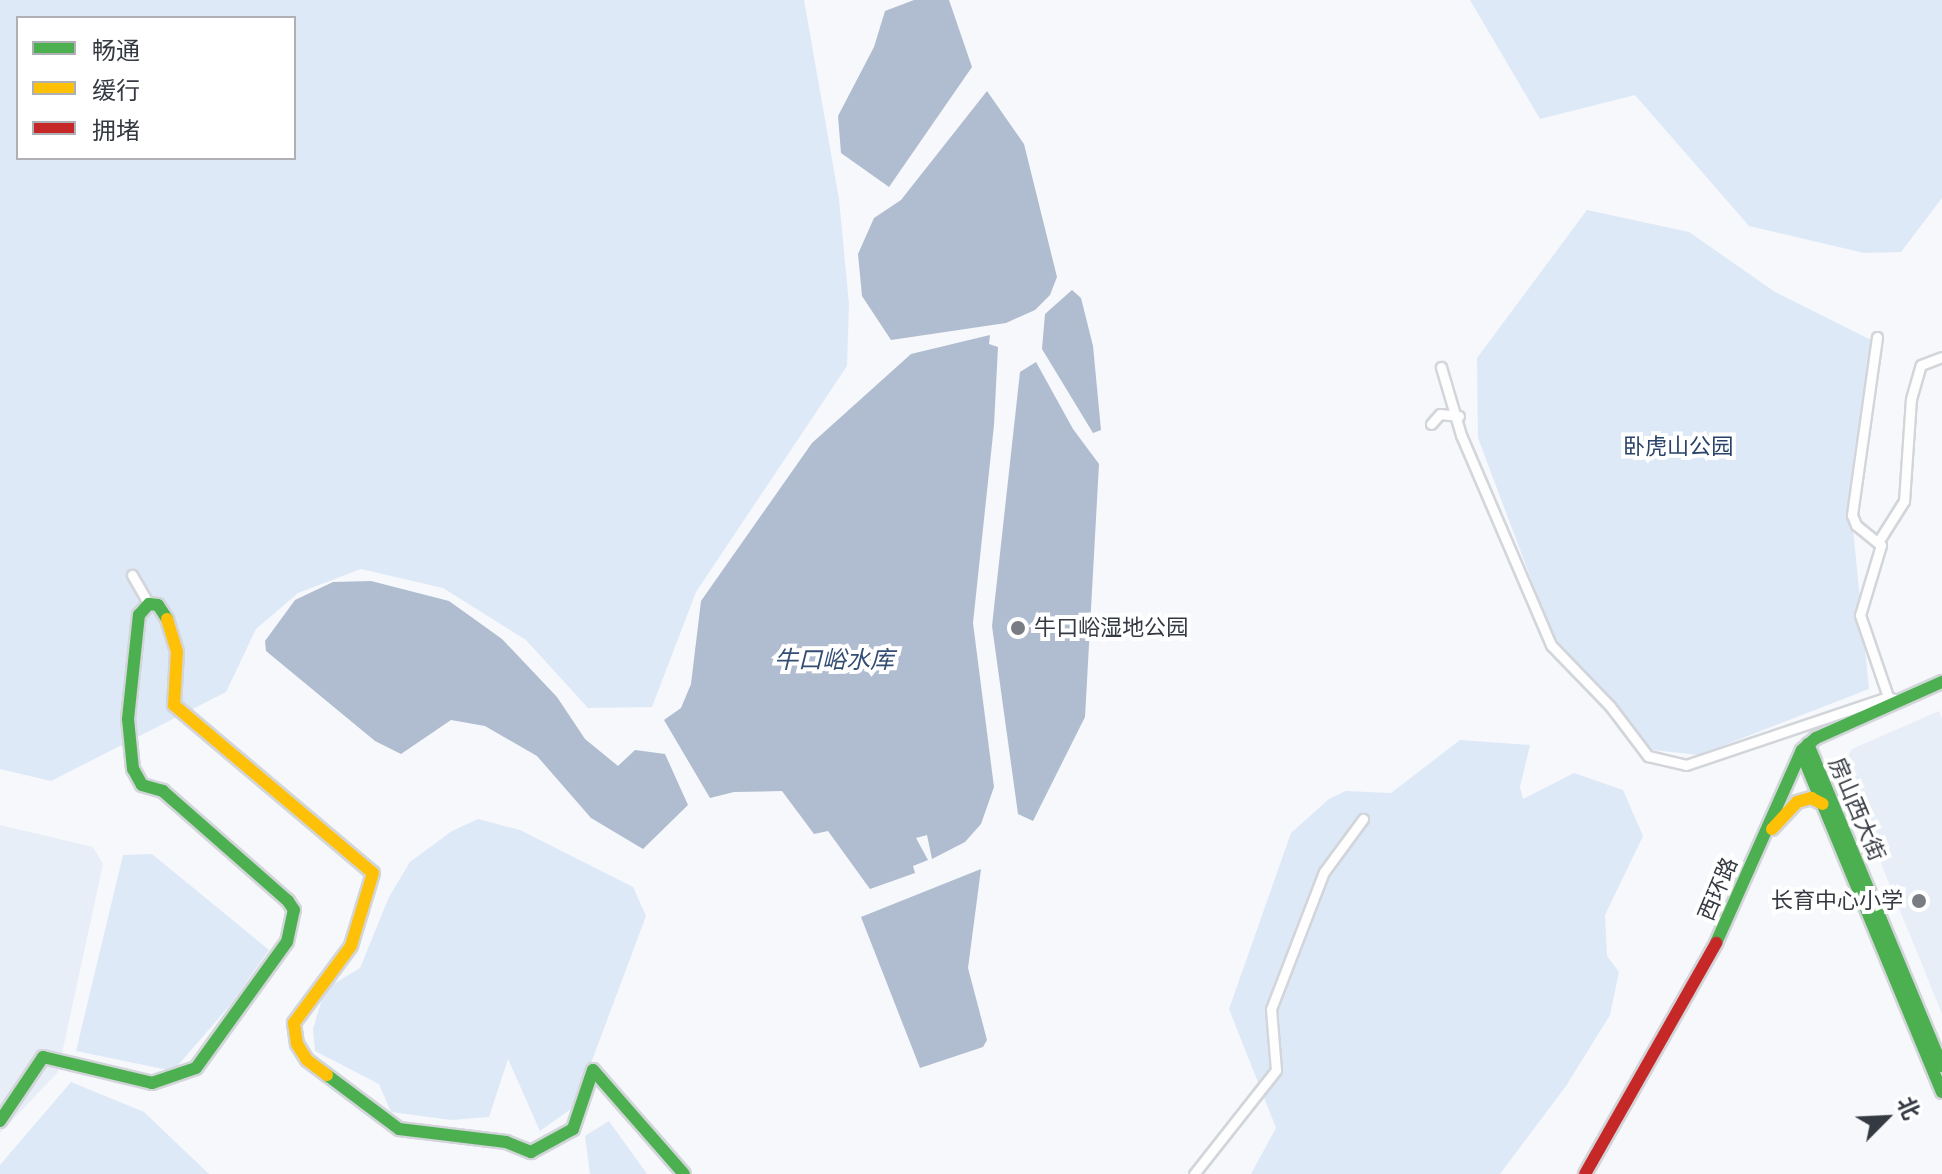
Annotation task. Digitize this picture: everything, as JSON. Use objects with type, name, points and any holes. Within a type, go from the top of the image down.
[{"type":"main road","points":[[0,1121],[43,1057],[152,1083],[196,1068],[287,942],[294,910],[288,901],[163,791],[142,785],[133,769],[128,719],[139,615],[149,604],[158,605],[173,627],[177,652],[174,705],[373,873],[351,946],[294,1023],[297,1044],[307,1060],[399,1129],[506,1142],[531,1152],[573,1129],[591,1087],[593,1070],[684,1174]]},
{"type":"main road","points":[[1806,751],[1894,699],[1942,682]]},
{"type":"main road","points":[[1806,751],[1942,688]]},
{"type":"main road","name":"房山西大街","points":[[1806,751],[1823,804],[1942,1092]]},
{"type":"main road","name":"房山西大街","points":[[1806,751],[1942,1066]]},
{"type":"main road","name":"西环路","points":[[1588,1174],[1699,990],[1806,751]]},
{"type":"main road","name":"西环路","points":[[1588,1174],[1707,964],[1806,751]]},
{"type":"main road","points":[[1772,829],[1804,799],[1823,804]]},
{"type":"street","points":[[1877,337],[1852,515],[1856,525],[1880,539]]},
{"type":"street","points":[[1441,367],[1459,416],[1461,435],[1551,645],[1603,698],[1648,756],[1686,765],[1894,699],[1860,615],[1877,570],[1880,539],[1904,501],[1911,399],[1921,365],[1934,356],[1942,357]]},
{"type":"street","points":[[1431,424],[1440,414],[1459,416]]},
{"type":"street","points":[[132,575],[149,604]]},
{"type":"street","points":[[1194,1174],[1276,1070],[1271,1009],[1324,872],[1363,819]]},
{"type":"shaded area","name":"长育中心小学","points":[[1939,711],[1942,719],[1942,1014],[1842,767],[1852,749]]},
{"type":"shaded area","points":[[0,825],[93,847],[103,864],[58,1072],[0,1133]]},
{"type":"green space","points":[[0,0],[804,0],[839,199],[849,304],[847,366],[696,592],[652,707],[588,708],[526,640],[443,588],[361,569],[298,593],[256,629],[226,692],[51,781],[0,769]]},
{"type":"green space","points":[[1470,0],[1942,0],[1942,198],[1901,252],[1864,253],[1749,226],[1635,95],[1540,119]]},
{"type":"green space","name":"卧虎山公园","points":[[1587,210],[1689,232],[1775,292],[1875,342],[1853,529],[1869,689],[1699,755],[1653,750],[1552,635],[1478,438],[1477,358]]},
{"type":"green space","points":[[1460,740],[1530,745],[1520,787],[1523,799],[1574,773],[1623,790],[1643,836],[1605,915],[1607,956],[1619,972],[1610,1015],[1566,1086],[1500,1174],[1251,1174],[1276,1128],[1229,1009],[1291,833],[1329,799],[1346,791],[1391,793]]},
{"type":"green space","points":[[478,819],[520,830],[633,887],[646,916],[575,1106],[540,1131],[508,1059],[489,1117],[451,1120],[391,1112],[379,1084],[315,1051],[313,1029],[325,989],[360,968],[389,897],[410,862],[452,831]]},
{"type":"green space","points":[[152,854],[269,950],[231,1004],[173,1071],[76,1051],[123,855]]},
{"type":"green space","points":[[71,1082],[144,1112],[209,1174],[0,1174],[0,1165]]},
{"type":"green space","points":[[609,1121],[647,1174],[590,1174],[585,1136]]},
{"type":"water","points":[[914,0],[949,0],[972,67],[889,187],[841,153],[838,116],[874,47],[885,11]]},
{"type":"water","points":[[987,91],[1024,144],[1057,277],[1050,295],[1035,310],[1006,323],[891,340],[862,296],[858,254],[874,218],[901,200]]},
{"type":"water","points":[[1072,290],[1081,298],[1093,346],[1101,430],[1093,433],[1042,349],[1045,314]]},
{"type":"water","name":"牛口峪水库","points":[[990,335],[989,344],[998,347],[994,425],[973,623],[994,787],[981,824],[965,842],[932,859],[927,835],[916,838],[928,860],[913,866],[915,873],[870,889],[828,831],[814,834],[782,791],[734,792],[710,798],[664,720],[681,708],[691,684],[701,601],[812,443],[911,354]]},
{"type":"water","points":[[1036,362],[1073,429],[1099,464],[1085,717],[1033,821],[1018,814],[992,626],[1020,372]]},
{"type":"water","points":[[371,581],[449,601],[502,639],[557,697],[585,739],[618,766],[635,750],[665,754],[688,805],[643,849],[591,818],[537,756],[485,726],[451,720],[401,754],[375,741],[266,651],[265,641],[295,600],[333,582]]},
{"type":"water","points":[[981,869],[968,968],[987,1040],[983,1047],[920,1068],[861,917]]},
{"type":"traffic: fast","points":[[0,1121],[43,1057],[152,1083],[196,1068],[287,942],[294,910],[288,901],[163,791],[142,785],[133,769],[128,719],[139,615],[149,604],[158,605],[167,619]]},
{"type":"traffic: fast","points":[[1716,943],[1802,750],[1816,738],[1942,682]]},
{"type":"traffic: fast","points":[[1808,744],[1942,1066]]},
{"type":"traffic: fast","points":[[1801,752],[1942,1092]]},
{"type":"traffic: fast","points":[[327,1075],[399,1129],[506,1142],[531,1152],[573,1129],[593,1070],[684,1174]]},
{"type":"traffic: slow","points":[[167,619],[177,652],[174,705],[373,873],[351,946],[294,1023],[297,1044],[307,1060],[327,1075]]},
{"type":"traffic: slow","points":[[1772,829],[1797,802],[1811,798],[1823,804]]},
{"type":"traffic: jam","points":[[1585,1174],[1716,943]]},
{"type":"place","name":"牛口峪湿地公园","points":[[1018,628]]},
{"type":"place","name":"长育中心小学","points":[[1919,901]]}]
